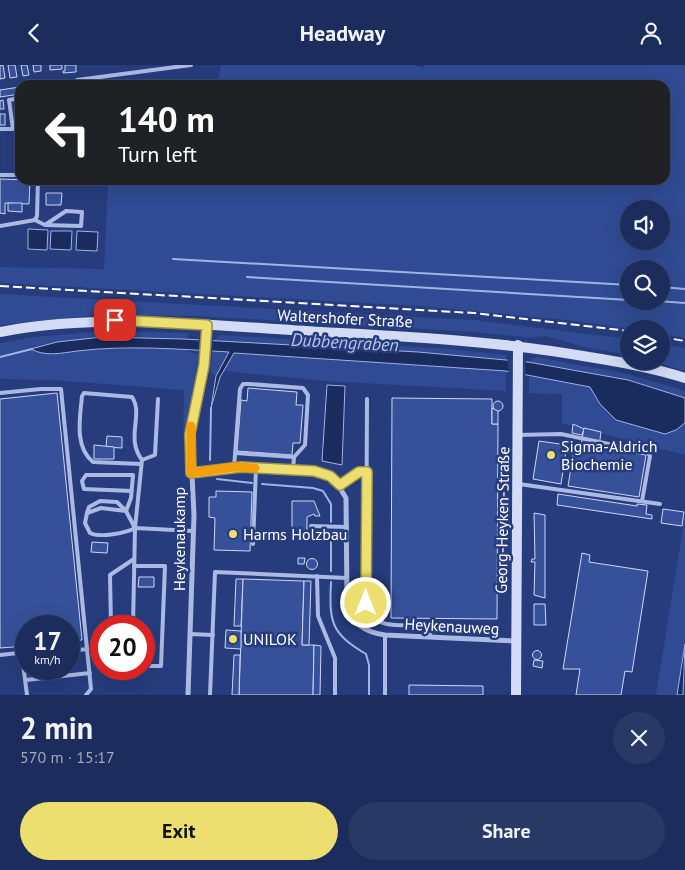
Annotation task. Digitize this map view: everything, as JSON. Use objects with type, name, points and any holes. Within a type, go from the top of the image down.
[{"type":"main road","name":"Waltershofer Straße","points":[[0,332],[46,325],[105,321],[419,337],[518,345],[614,361],[685,378]]},
{"type":"main road","name":"Georg-Heyken-Straße","points":[[516,695],[518,345]]},
{"type":"street","name":"Heykenaukamp","points":[[188,695],[193,531],[190,434],[206,355],[207,325]]},
{"type":"street","points":[[191,473],[234,467],[293,470],[322,473],[340,485]]},
{"type":"street","name":"Heykenauweg","points":[[340,485],[346,498],[348,608],[353,620],[368,631],[384,635],[515,641]]},
{"type":"lane","points":[[77,80],[191,65]]},
{"type":"lane","points":[[0,129],[13,129],[9,100],[15,99]]},
{"type":"lane","points":[[0,175],[15,175]]},
{"type":"lane","points":[[35,220],[38,185]]},
{"type":"lane","points":[[0,227],[35,220],[45,225],[82,226],[82,212],[66,211],[45,225]]},
{"type":"lane","points":[[234,467],[240,389],[243,384],[249,383],[303,388],[306,390],[308,395],[305,445],[294,457],[293,470]]},
{"type":"lane","points":[[0,393],[61,389],[90,673],[80,674]]},
{"type":"lane","points":[[133,615],[135,528],[142,462],[134,446],[136,405],[132,397],[84,393],[82,396],[80,435],[87,457],[93,461],[142,462],[155,455],[158,399]]},
{"type":"lane","points":[[367,399],[366,610],[373,620],[381,623],[431,625],[430,637]]},
{"type":"lane","points":[[518,435],[561,434],[647,452],[650,456],[642,501]]},
{"type":"lane","points":[[235,453],[294,457]]},
{"type":"lane","points":[[253,544],[256,468]]},
{"type":"lane","points":[[340,485],[359,472],[367,472]]},
{"type":"lane","points":[[126,511],[132,491],[133,475],[86,475],[82,481],[82,486],[88,490],[132,491]]},
{"type":"lane","points":[[517,484],[660,504]]},
{"type":"lane","points":[[135,528],[126,511],[118,502],[100,501],[89,507],[85,517],[87,531],[95,536],[127,532],[135,528],[193,531]]},
{"type":"lane","points":[[87,513],[101,509],[126,511]]},
{"type":"lane","points":[[312,527],[347,527]]},
{"type":"lane","points":[[111,615],[110,575],[134,559]]},
{"type":"lane","points":[[134,566],[165,567],[161,666],[155,666]]},
{"type":"lane","points":[[210,695],[215,572],[347,578]]},
{"type":"lane","points":[[316,576],[318,616],[335,658],[334,695]]},
{"type":"lane","points":[[190,634],[213,635]]},
{"type":"lane","points":[[384,635],[385,695]]},
{"type":"lane","points":[[80,650],[88,649]]},
{"type":"lane","points":[[0,655],[15,653]]},
{"type":"lane","points":[[26,680],[28,695]]},
{"type":"lane","points":[[86,695],[92,689],[91,680]]},
{"type":"shaded area","points":[[221,65],[411,65],[424,68],[425,65],[685,65],[685,338],[670,336],[670,320],[620,320],[620,327],[567,320],[419,306],[0,283],[0,267],[104,269],[108,185],[670,185],[670,80],[218,80]]},
{"type":"shaded area","points":[[28,229],[48,230],[47,250],[28,249]]},
{"type":"shaded area","points":[[51,231],[72,231],[71,250],[50,249]]},
{"type":"shaded area","points":[[77,231],[98,232],[97,251],[76,250]]},
{"type":"shaded area","points":[[0,294],[474,320],[620,338],[620,353],[584,347],[546,336],[531,338],[474,332],[197,316],[96,315],[0,325]]},
{"type":"shaded area","points":[[103,331],[188,333],[187,351],[199,354],[183,443],[184,390],[52,380],[0,379],[0,343],[34,337]]},
{"type":"shaded area","points":[[220,335],[450,349],[506,355],[506,360],[418,352],[213,341]]},
{"type":"shaded area","points":[[102,337],[183,339],[418,352],[528,362],[628,380],[685,398],[685,423],[676,430],[665,434],[616,420],[600,404],[590,387],[506,371],[234,353],[220,377],[211,408],[216,376],[229,352],[134,348],[96,349],[48,354],[31,349],[57,342]]},
{"type":"shaded area","points":[[670,346],[685,348],[685,371],[670,366]]},
{"type":"shaded area","points":[[212,351],[229,352],[216,376],[210,372]]},
{"type":"shaded area","points":[[233,353],[506,371],[506,391],[325,381],[223,371]]},
{"type":"shaded area","points":[[536,357],[628,374],[685,391],[685,398],[628,380],[528,362]]},
{"type":"shaded area","points":[[529,376],[590,387],[600,404],[676,430],[685,423],[685,455],[562,423],[562,394],[529,393]]},
{"type":"shaded area","points":[[327,385],[345,386],[342,465],[322,461]]},
{"type":"shaded area","points":[[685,515],[685,644],[677,695],[656,695]]},
{"type":"shaded area","points":[[685,644],[683,695],[677,695]]},
{"type":"pier","points":[[199,339],[213,340],[212,354],[199,353]]},
{"type":"pier","points":[[507,358],[526,360],[525,377],[509,374]]},
{"type":"building","points":[[3,65],[5,78],[0,79],[0,66]]},
{"type":"building","points":[[8,65],[15,65],[17,77],[10,78]]},
{"type":"building","points":[[21,65],[27,65],[29,75],[23,76]]},
{"type":"building","points":[[33,65],[41,65],[41,71],[34,72]]},
{"type":"building","points":[[50,65],[62,65],[62,69],[50,70]]},
{"type":"building","points":[[65,65],[76,65],[76,72],[63,73]]},
{"type":"building","points":[[15,88],[15,95],[0,97],[0,90]]},
{"type":"building","points":[[3,100],[4,109],[0,109],[0,101]]},
{"type":"building","points":[[0,114],[5,114],[5,125],[0,125]]},
{"type":"building","points":[[0,179],[15,180],[15,185],[30,185],[29,204],[5,203],[5,214],[0,213]]},
{"type":"building","points":[[46,193],[62,193],[61,205],[46,205]]},
{"type":"building","points":[[8,203],[22,203],[22,212],[8,211]]},
{"type":"building","points":[[248,388],[297,392],[296,405],[303,405],[300,443],[293,443],[292,455],[237,451],[241,400],[247,401]]},
{"type":"building","points":[[57,393],[79,615],[15,615],[15,647],[0,648],[0,399]]},
{"type":"building","points":[[392,398],[492,399],[492,424],[498,424],[497,619],[391,618]]},
{"type":"building","points":[[496,401],[500,401],[503,406],[502,410],[496,411],[493,408],[493,404]]},
{"type":"building","points":[[492,408],[498,411],[498,424],[492,424]]},
{"type":"building","points":[[573,424],[584,429],[582,435],[572,433]]},
{"type":"building","points":[[584,428],[601,432],[599,447],[581,445]]},
{"type":"building","points":[[107,436],[122,437],[122,448],[106,447]]},
{"type":"building","name":"Sigma-Aldrich Biochemie","points":[[539,441],[567,445],[561,484],[533,479]]},
{"type":"building","points":[[575,444],[646,455],[639,497],[568,486]]},
{"type":"building","points":[[94,445],[114,447],[114,459],[94,459]]},
{"type":"building","name":"Harms Holzbau","points":[[216,491],[252,492],[250,551],[214,550],[215,518],[209,517],[209,497],[216,497]]},
{"type":"building","points":[[558,494],[637,506],[637,504],[647,505],[646,514],[652,515],[652,519],[557,505]]},
{"type":"building","points":[[292,501],[314,501],[320,516],[315,516],[314,514],[307,517],[307,535],[292,535]]},
{"type":"building","points":[[663,509],[684,512],[682,526],[661,523]]},
{"type":"building","points":[[534,513],[545,515],[545,598],[534,595],[535,562],[531,562],[532,559],[535,559]]},
{"type":"building","points":[[92,542],[108,543],[107,553],[91,552]]},
{"type":"building","points":[[582,553],[590,555],[589,562],[648,571],[632,672],[625,671],[621,695],[576,695],[580,669],[563,669]]},
{"type":"building","points":[[298,558],[305,558],[304,564],[298,564]]},
{"type":"building","points":[[310,559],[314,559],[317,564],[316,568],[310,569],[307,566],[307,562]]},
{"type":"building","points":[[139,577],[154,577],[154,587],[138,587]]},
{"type":"building","points":[[236,579],[243,579],[241,626],[234,626]]},
{"type":"building","points":[[243,579],[304,581],[302,645],[314,645],[313,695],[239,695]]},
{"type":"building","points":[[304,581],[311,581],[309,645],[302,645]]},
{"type":"building","points":[[534,604],[545,604],[546,625],[534,625]]},
{"type":"building","points":[[80,620],[82,640],[80,640]]},
{"type":"building","name":"UNILOK","points":[[226,630],[241,631],[241,649],[225,648]]},
{"type":"building","points":[[314,645],[321,646],[320,695],[313,695]]},
{"type":"building","points":[[537,650],[542,655],[537,660],[532,655]]},
{"type":"building","points":[[234,655],[240,655],[239,695],[232,695]]},
{"type":"building","points":[[534,660],[543,661],[542,668],[533,666]]},
{"type":"building","points":[[409,685],[483,686],[483,695],[409,695]]},
{"type":"waterway","points":[[173,259],[620,284]]},
{"type":"waterway","points":[[247,277],[620,299]]},
{"type":"waterway","points":[[670,288],[685,289]]},
{"type":"waterway","points":[[670,302],[685,303]]},
{"type":"waterway","name":"Dubbengraben","points":[[0,357],[32,349]]},
{"type":"waterway","points":[[210,460],[211,408]]},
{"type":"waterway","points":[[217,479],[252,483]]},
{"type":"waterway","points":[[262,484],[313,488],[323,491],[331,504],[331,522]]},
{"type":"waterway","points":[[331,533],[331,571]]},
{"type":"waterway","points":[[331,582],[331,608],[335,625],[345,640],[366,654],[369,665],[369,695]]},
{"type":"railway","points":[[0,286],[474,313],[620,330]]},
{"type":"railway","points":[[670,338],[685,341]]},
{"type":"slow traffic","points":[[191,426],[191,473],[203,473],[234,467],[255,468]]},
{"type":"place","name":"Sigma-Aldrich Biochemie","points":[[551,455]]},
{"type":"place","name":"Harms Holzbau","points":[[233,534]]},
{"type":"place","name":"UNILOK","points":[[233,639]]},
{"type":"route","points":[[115,320],[207,325],[202,381],[190,434],[191,473],[241,467],[314,471],[330,476],[340,485],[359,472],[367,472],[366,603]]}]
